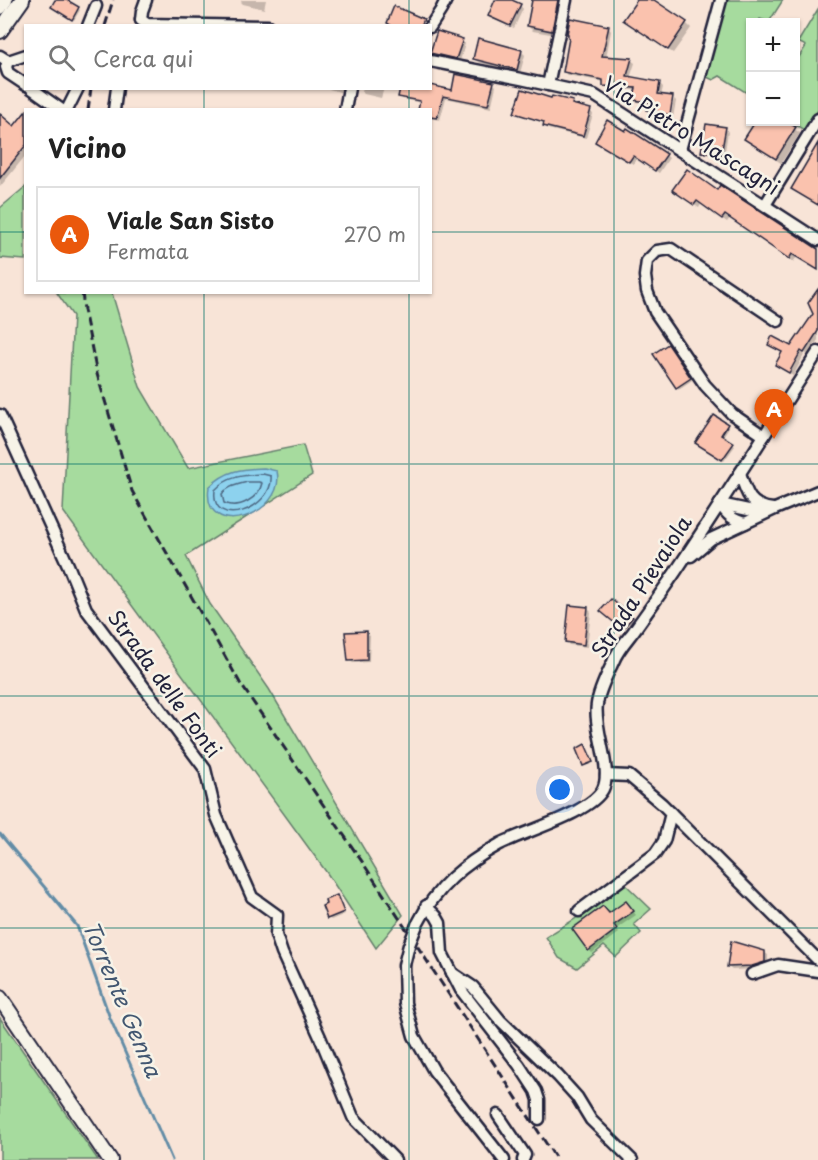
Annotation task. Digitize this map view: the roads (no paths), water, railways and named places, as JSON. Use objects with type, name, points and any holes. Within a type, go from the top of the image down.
[{"type":"main road","points":[[0,7],[5,0]]},
{"type":"main road","points":[[0,31],[22,0]]},
{"type":"main road","points":[[0,998],[110,1160]]},
{"type":"street","points":[[139,23],[146,0]]},
{"type":"street","points":[[432,24],[446,0]]},
{"type":"street","points":[[548,85],[566,0]]},
{"type":"street","points":[[680,150],[721,0]]},
{"type":"street","points":[[89,24],[96,6]]},
{"type":"street","points":[[24,55],[4,59],[8,73],[24,84]]},
{"type":"street","name":"Via Pietro Mascagni","points":[[432,61],[594,95],[818,240]]},
{"type":"street","points":[[34,90],[59,108]]},
{"type":"street","points":[[68,108],[77,90]]},
{"type":"street","points":[[114,108],[117,90]]},
{"type":"street","points":[[345,108],[349,90]]},
{"type":"street","points":[[765,205],[818,119]]},
{"type":"street","points":[[764,436],[732,414],[705,385],[655,312],[647,291],[645,276],[647,261],[657,251],[671,249],[778,321]]},
{"type":"street","name":"Strada Pievaiola","points":[[606,774],[597,705],[614,658],[720,504],[818,352]]},
{"type":"street","name":"Strada delle Fonti","points":[[0,415],[86,609],[205,769],[216,815],[252,897],[277,915],[276,935],[282,953],[353,1117],[395,1160]]},
{"type":"street","points":[[740,473],[744,489],[750,498],[769,508]]},
{"type":"street","points":[[720,504],[753,511],[769,508],[818,491]]},
{"type":"street","points":[[720,504],[727,515],[745,523]]},
{"type":"street","points":[[678,567],[711,539],[745,523],[769,508]]},
{"type":"street","points":[[504,1160],[434,1071],[414,1036],[405,1003],[404,965],[409,945],[426,906],[468,864],[501,843],[581,810],[595,800],[603,789],[606,774],[629,776],[671,813],[818,960]]},
{"type":"street","points":[[579,911],[655,855],[664,841],[671,813]]},
{"type":"street","points":[[426,906],[440,923],[442,954],[461,990],[519,1065],[536,1091],[539,1100],[539,1119]]},
{"type":"street","points":[[752,974],[778,965],[818,971]]},
{"type":"street","points":[[452,973],[473,987],[500,1020],[577,1097],[591,1120],[632,1160]]},
{"type":"street","points":[[498,1115],[525,1155],[523,1160]]},
{"type":"water","points":[[264,468],[277,471],[277,487],[258,511],[244,517],[230,518],[218,514],[210,504],[209,487],[222,477],[234,472]]},
{"type":"waterway","name":"Torrente Genna","points":[[0,834],[77,926],[110,1018],[172,1160]]},
{"type":"railway","points":[[106,24],[113,0]]},
{"type":"railway","points":[[88,108],[91,90]]},
{"type":"railway","points":[[82,294],[97,374],[132,491],[240,683],[363,863],[557,1160]]},
{"type":"place","name":"Viale San Sisto","points":[[774,439]]}]
